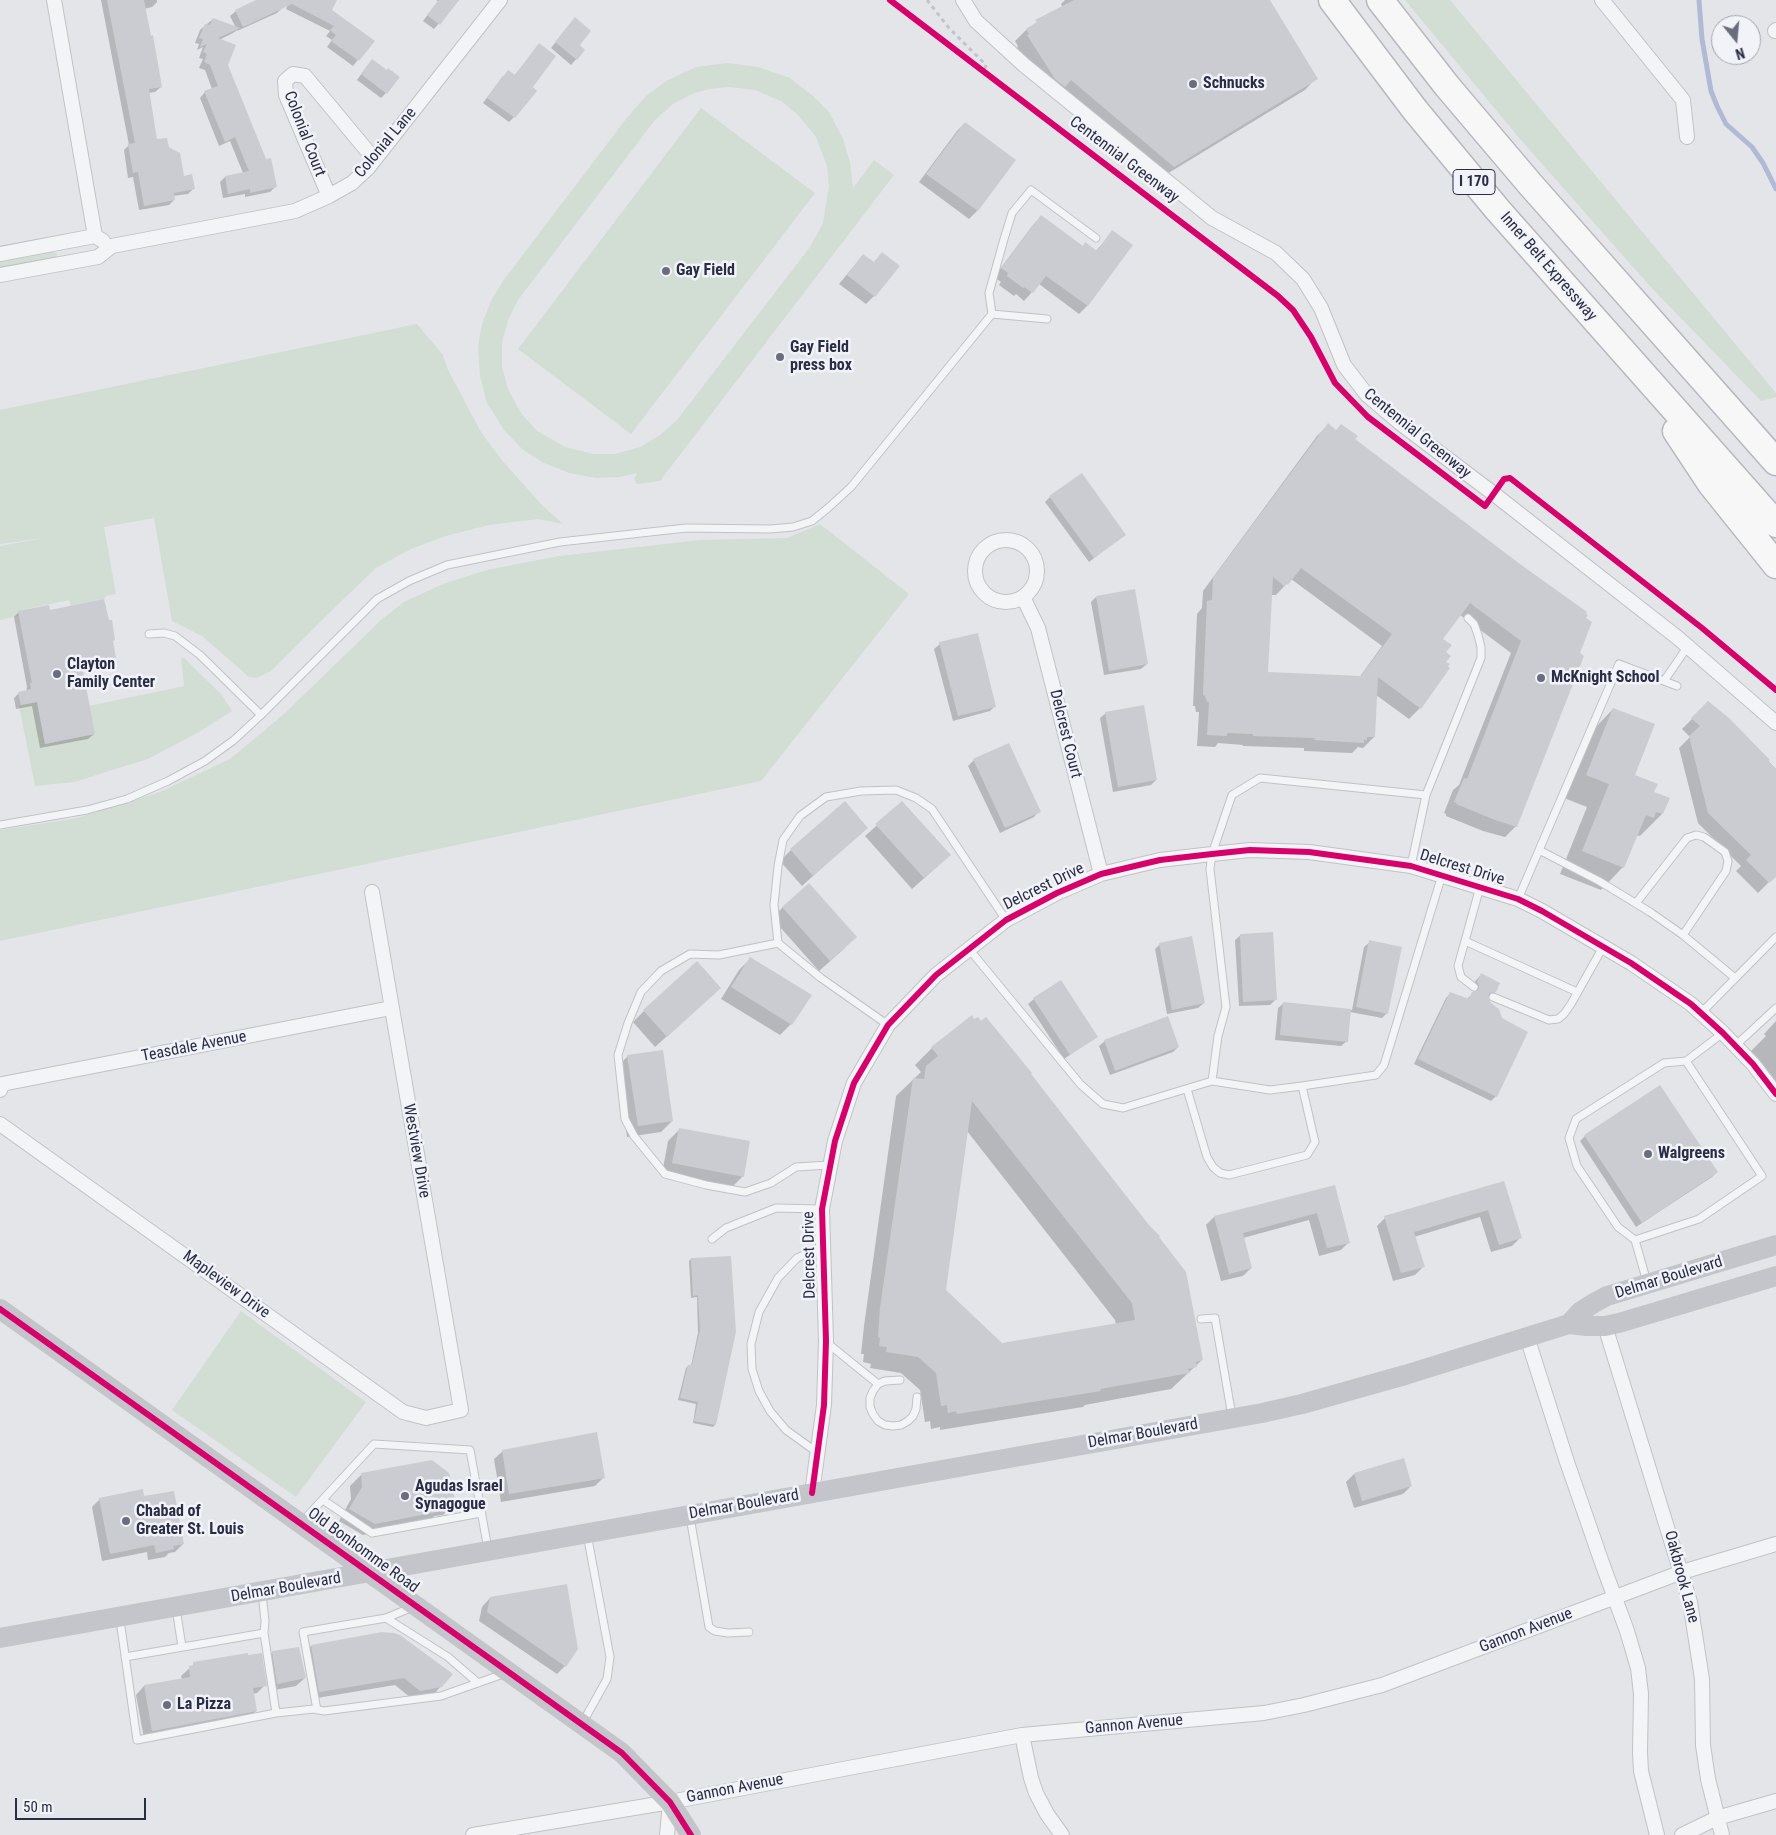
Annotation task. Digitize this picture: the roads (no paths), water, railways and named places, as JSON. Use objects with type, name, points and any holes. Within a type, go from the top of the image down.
[{"type":"highway","name":"Inner Belt Expressway","points":[[1332,0],[1376,60],[1456,160],[1776,524]]},
{"type":"highway","name":"I 170","points":[[1380,0],[1447,86],[1530,184],[1776,462]]},
{"type":"highway","points":[[1626,355],[1710,484],[1776,565]]},
{"type":"main road","name":"Delmar Boulevard","points":[[1569,1324],[1580,1312],[1607,1296],[1776,1245]]},
{"type":"main road","name":"Delmar Boulevard","points":[[0,1638],[262,1593],[1302,1404],[1569,1324],[1605,1326],[1776,1276]]},
{"type":"main road","name":"Old Bonhomme Road","points":[[0,1309],[622,1753],[670,1802],[691,1835]]},
{"type":"street","points":[[54,0],[95,236]]},
{"type":"street","name":"Colonial Lane","points":[[0,275],[98,257],[112,246],[295,212],[330,196],[352,183],[374,159],[500,0]]},
{"type":"street","points":[[963,0],[976,21],[1024,65],[1212,218],[1276,253],[1303,279],[1321,308],[1344,365],[1367,395],[1400,424],[1494,494],[1688,646],[1776,723]]},
{"type":"street","points":[[1602,0],[1682,100],[1687,137]]},
{"type":"street","name":"Colonial Court","points":[[330,196],[286,95],[285,81],[293,74],[305,76],[374,159]]},
{"type":"street","points":[[0,254],[95,236],[112,246]]},
{"type":"street","points":[[52,244],[62,250],[63,255],[58,264]]},
{"type":"street","points":[[1013,540],[1031,552],[1036,561],[1038,571],[1036,582],[1031,591],[1023,598],[1013,602],[993,600],[978,586],[975,566],[978,556],[993,542],[1013,540]]},
{"type":"street","name":"Delcrest Court","points":[[1023,598],[1038,628],[1101,874]]},
{"type":"street","name":"Delcrest Drive","points":[[812,1492],[824,1405],[826,1341],[822,1209],[834,1141],[854,1084],[888,1025],[936,974],[1006,920],[1057,893],[1101,874],[1160,860],[1212,854],[1250,850],[1309,852],[1411,866],[1518,899],[1631,963],[1691,1004],[1753,1064],[1776,1094]]},
{"type":"street","name":"Westview Drive","points":[[372,892],[461,1410]]},
{"type":"street","name":"Teasdale Avenue","points":[[1,1084],[392,1008]]},
{"type":"street","name":"Mapleview Drive","points":[[0,1124],[403,1412],[426,1418],[461,1410]]},
{"type":"street","name":"Oakbrook Lane","points":[[1605,1326],[1690,1602],[1702,1678],[1703,1746],[1708,1779],[1722,1835]]},
{"type":"street","points":[[1527,1336],[1567,1462],[1627,1631],[1638,1668],[1641,1694],[1641,1770],[1657,1835]]},
{"type":"street","name":"Gannon Avenue","points":[[473,1835],[670,1802],[1022,1735],[1245,1715],[1304,1705],[1382,1685],[1682,1572],[1776,1544]]},
{"type":"street","points":[[1022,1735],[1036,1793],[1047,1814],[1062,1835]]},
{"type":"street","points":[[1682,1835],[1718,1818],[1776,1801]]},
{"type":"street","points":[[667,1835],[670,1802]]},
{"type":"lane","points":[[0,825],[87,810],[135,795],[168,781],[204,761],[234,740],[261,715],[377,600],[409,581],[447,565],[560,542],[686,528],[770,530],[793,527],[812,521],[851,487],[992,314],[988,293],[1004,238],[1012,213],[1031,190],[1096,238]]},
{"type":"lane","points":[[992,314],[1047,319]]},
{"type":"lane","points":[[1411,866],[1426,795],[1481,658],[1478,634],[1474,624],[1468,618]]},
{"type":"lane","points":[[149,634],[164,633],[175,636],[200,655],[261,715]]},
{"type":"lane","points":[[1664,681],[1688,646]]},
{"type":"lane","points":[[1518,899],[1619,664],[1677,686]]},
{"type":"lane","points":[[1212,1081],[1218,1036],[1226,1007],[1210,868],[1212,854],[1232,795],[1260,778],[1426,795]]},
{"type":"lane","points":[[888,1025],[821,978],[778,943],[774,905],[778,866],[783,840],[800,816],[826,797],[861,791],[896,790],[916,798],[932,810],[1006,920]]},
{"type":"lane","points":[[1636,903],[1687,838],[1696,835],[1704,837],[1725,852],[1728,861],[1726,871],[1683,935]]},
{"type":"lane","points":[[1539,850],[1599,881],[1636,903],[1683,935],[1735,978]]},
{"type":"lane","points":[[969,948],[1081,1085],[1103,1104],[1123,1108],[1212,1081],[1270,1090],[1376,1075],[1384,1066],[1442,875]]},
{"type":"lane","points":[[1474,987],[1461,978],[1458,966],[1480,887]]},
{"type":"lane","points":[[1701,1013],[1776,937]]},
{"type":"lane","points":[[1465,941],[1577,992]]},
{"type":"lane","points":[[778,943],[719,955],[690,954],[662,971],[641,992],[628,1023],[618,1055],[625,1119],[634,1136],[665,1174],[706,1185],[745,1192],[771,1182],[796,1167],[829,1166]]},
{"type":"lane","points":[[1493,997],[1549,1020],[1558,1019],[1564,1014],[1603,947]]},
{"type":"lane","points":[[1736,1046],[1776,1008]]},
{"type":"lane","points":[[1648,1284],[1635,1240],[1618,1227],[1577,1166],[1569,1138],[1576,1119],[1664,1064],[1686,1061],[1723,1033]]},
{"type":"lane","points":[[1635,1240],[1699,1219],[1762,1176],[1686,1061]]},
{"type":"lane","points":[[1187,1089],[1207,1157],[1213,1167],[1229,1175],[1307,1155],[1315,1142],[1302,1086]]},
{"type":"lane","points":[[712,1239],[726,1228],[776,1208],[822,1209]]},
{"type":"lane","points":[[818,1453],[786,1430],[770,1411],[759,1391],[752,1369],[751,1344],[759,1312],[778,1278],[797,1258],[823,1247]]},
{"type":"lane","points":[[1201,1319],[1215,1318],[1233,1418]]},
{"type":"lane","points":[[826,1341],[878,1384]]},
{"type":"lane","points":[[900,1380],[884,1381],[878,1384],[873,1391],[870,1398],[870,1407],[872,1414],[878,1421],[885,1425],[893,1426],[901,1425],[908,1421],[916,1409],[917,1397]]},
{"type":"lane","points":[[301,1524],[374,1444],[470,1450],[488,1552]]},
{"type":"lane","points":[[322,1500],[372,1533],[481,1513]]},
{"type":"lane","points":[[690,1515],[709,1627],[715,1631],[728,1633],[749,1632]]},
{"type":"lane","points":[[581,1724],[607,1679],[610,1657],[587,1534]]},
{"type":"lane","points":[[262,1593],[265,1621],[264,1633],[276,1713]]},
{"type":"lane","points":[[317,1710],[303,1632],[386,1618],[416,1606]]},
{"type":"lane","points":[[176,1607],[182,1647]]},
{"type":"lane","points":[[120,1617],[138,1740],[276,1713],[324,1710],[441,1696],[508,1672]]},
{"type":"lane","points":[[386,1618],[448,1657],[478,1683]]},
{"type":"lane","points":[[125,1657],[264,1633]]},
{"type":"waterway","points":[[1699,0],[1702,39],[1711,91],[1717,106],[1726,124],[1752,147],[1763,163],[1776,189]]},
{"type":"place","name":"Schnucks","points":[[1193,84]]},
{"type":"place","name":"Gay Field","points":[[666,271]]},
{"type":"place","name":"Gay Field press box","points":[[780,357]]},
{"type":"place","name":"Clayton Family Center","points":[[57,674]]},
{"type":"place","name":"McKnight School","points":[[1541,678]]},
{"type":"place","name":"Walgreens","points":[[1648,1154]]},
{"type":"place","name":"Agudas Israel Synagogue","points":[[405,1496]]},
{"type":"place","name":"Chabad of Greater St. Louis","points":[[126,1521]]},
{"type":"place","name":"La Pizza","points":[[167,1705]]}]
